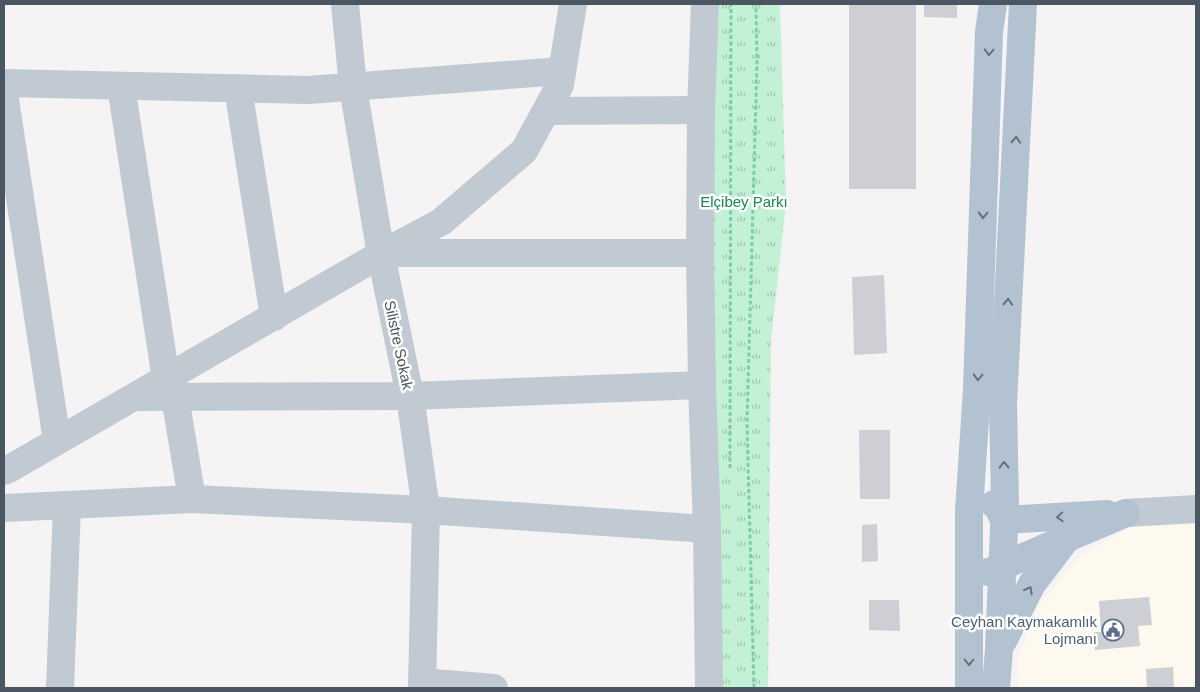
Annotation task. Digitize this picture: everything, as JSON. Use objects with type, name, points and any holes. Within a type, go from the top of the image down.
[{"type":"main road","points":[[969,688],[969,511],[977,389],[989,32],[993,4]]},
{"type":"main road","points":[[996,688],[1003,566],[1003,404],[1023,4]]},
{"type":"main road","points":[[969,511],[975,505],[987,501],[997,505],[1004,520]]},
{"type":"main road","points":[[1004,520],[1126,513]]},
{"type":"main road","points":[[970,558],[978,569],[990,572],[1126,513]]},
{"type":"main road","points":[[999,649],[1032,584],[1067,538]]},
{"type":"street","name":"Silistre Sokak","points":[[345,4],[353,87],[382,254],[410,396],[426,510],[422,685]]},
{"type":"street","points":[[171,388],[274,316],[441,222],[524,151],[560,85],[573,4]]},
{"type":"street","points":[[705,4],[700,253],[709,688]]},
{"type":"street","points":[[4,83],[308,90],[562,71]]},
{"type":"street","points":[[121,86],[171,388],[192,499]]},
{"type":"street","points":[[238,88],[274,316]]},
{"type":"street","points":[[4,92],[58,441]]},
{"type":"street","points":[[546,111],[702,110]]},
{"type":"street","points":[[382,254],[700,253]]},
{"type":"street","points":[[4,471],[134,397],[171,388],[410,396],[702,385]]},
{"type":"street","points":[[4,508],[192,499],[426,510],[707,529]]},
{"type":"street","points":[[60,688],[67,505]]},
{"type":"street","points":[[1126,513],[1196,509]]},
{"type":"street","points":[[422,685],[494,688]]},
{"type":"path","points":[[730,475],[731,4]]},
{"type":"path","points":[[754,688],[747,423],[757,61],[756,4]]},
{"type":"shaded area","name":"Ceyhan Kaymakamlık Lojmanı","points":[[1196,524],[1196,688],[1019,688],[1018,658],[1040,603],[1078,558],[1129,527]]},
{"type":"green space","name":"Elçibey Parkı","points":[[705,4],[780,4],[786,203],[771,341],[768,688],[709,688]]},
{"type":"building","points":[[849,4],[916,4],[916,189],[849,189]]},
{"type":"building","points":[[924,4],[957,4],[957,18],[924,17]]},
{"type":"building","points":[[884,275],[887,353],[854,355],[852,277]]},
{"type":"building","points":[[859,430],[890,430],[890,499],[860,499]]},
{"type":"building","points":[[877,524],[878,561],[862,562],[862,525]]},
{"type":"building","name":"Ceyhan Kaymakamlık Lojmanı","points":[[1149,597],[1152,625],[1138,626],[1140,646],[1095,650],[1094,632],[1101,632],[1099,601]]},
{"type":"building","points":[[869,600],[899,600],[900,631],[869,630]]},
{"type":"building","points":[[1173,667],[1174,688],[1147,688],[1146,669]]},
{"type":"place","name":"Ceyhan Kaymakamlık Lojmanı","points":[[1113,630]]}]
